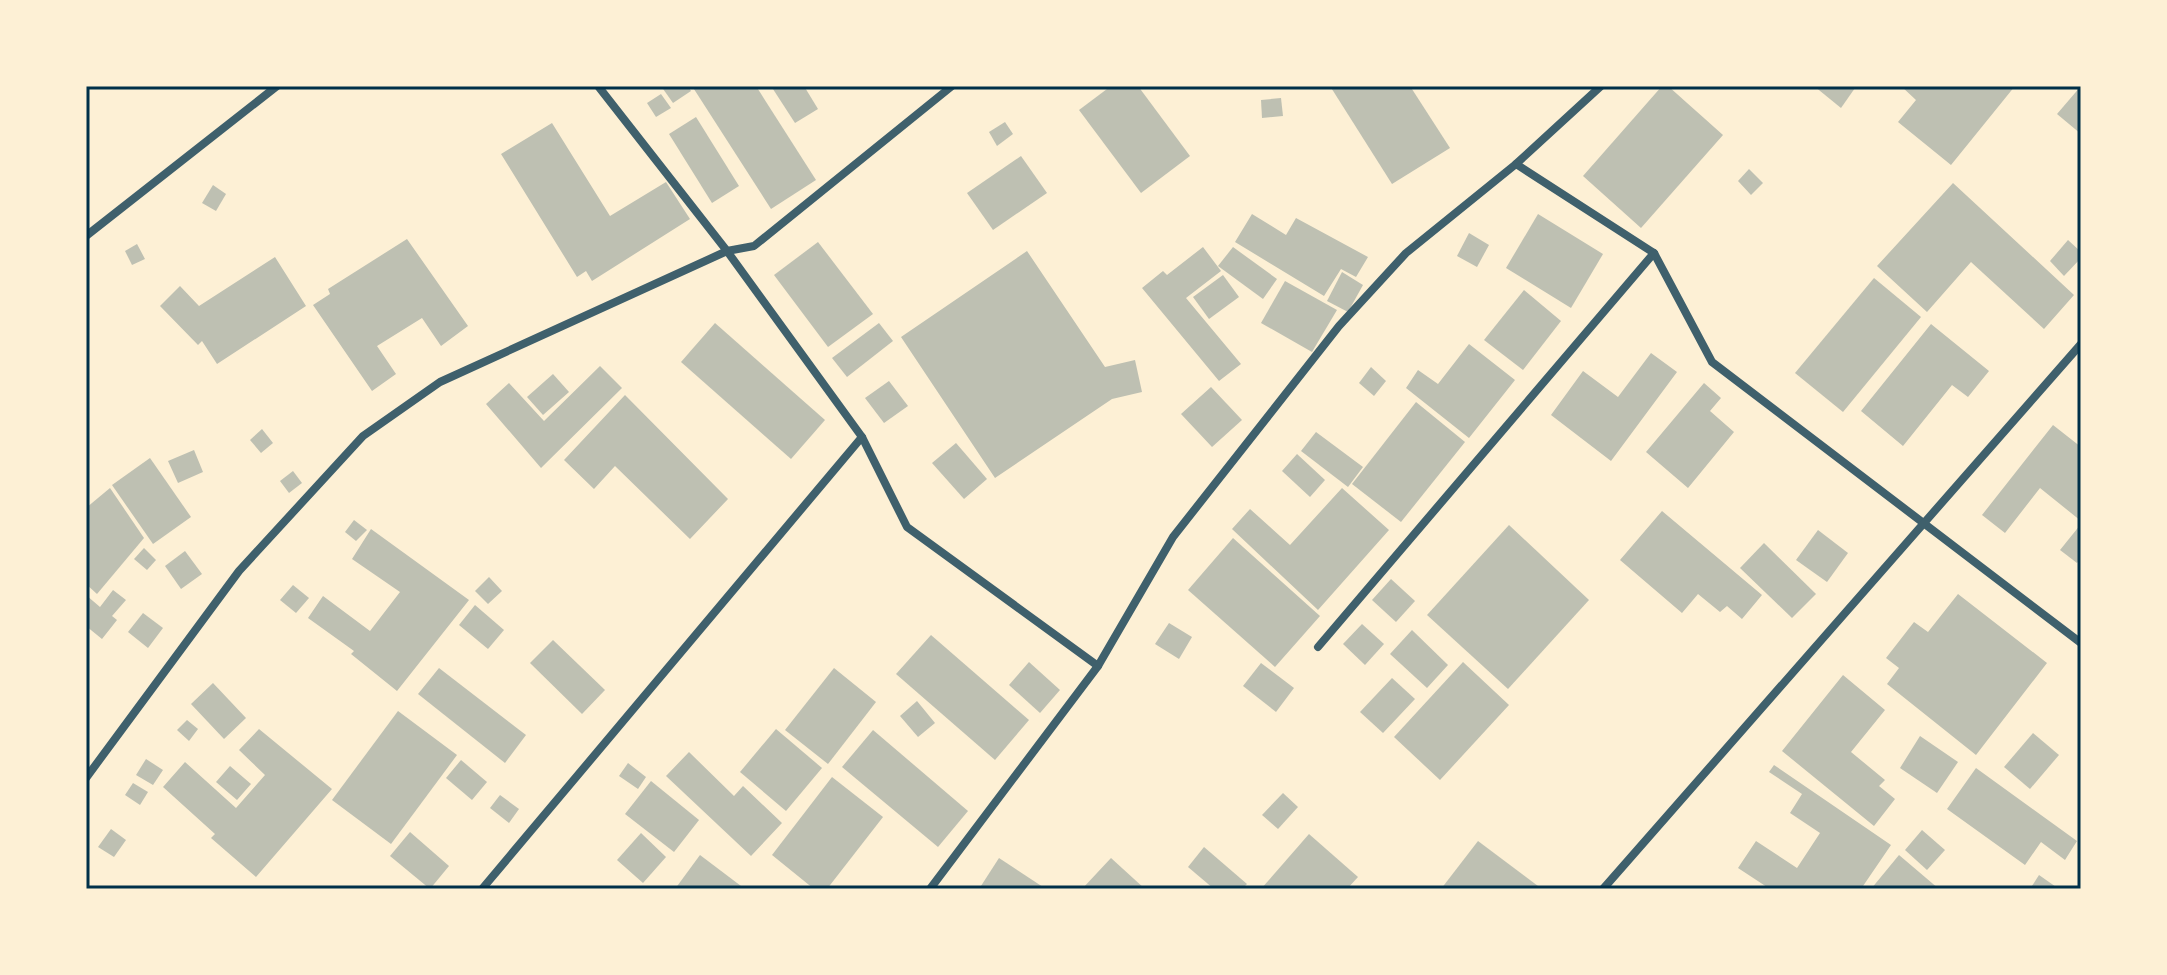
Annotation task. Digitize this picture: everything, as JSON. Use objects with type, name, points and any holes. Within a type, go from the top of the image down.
[{"type":"street","points":[[86,236],[277,86]]},
{"type":"street","points":[[598,86],[727,251],[862,437],[907,527],[1098,666]]},
{"type":"street","points":[[86,778],[239,571],[363,436],[440,382],[727,251],[754,246],[952,86]]},
{"type":"street","points":[[930,889],[1098,666],[1173,537],[1339,326],[1406,253],[1516,164],[1601,86]]},
{"type":"street","points":[[1516,164],[1654,253],[1712,362],[2081,643]]},
{"type":"street","points":[[1318,647],[1654,253]]},
{"type":"street","points":[[1603,889],[2081,344]]},
{"type":"street","points":[[482,889],[862,437]]},
{"type":"building","points":[[661,86],[688,86],[691,91],[673,103]]},
{"type":"building","points":[[692,86],[756,86],[816,180],[771,209]]},
{"type":"building","points":[[771,86],[804,86],[818,109],[795,123]]},
{"type":"building","points":[[1111,86],[1138,86],[1190,156],[1141,193],[1079,110]]},
{"type":"building","points":[[1330,86],[1410,86],[1450,148],[1392,184]]},
{"type":"building","points":[[1662,86],[1668,86],[1723,135],[1641,228],[1583,176]]},
{"type":"building","points":[[1814,86],[1852,86],[1855,88],[1841,108]]},
{"type":"building","points":[[1901,86],[2015,86],[1951,165],[1898,122],[1916,100]]},
{"type":"building","points":[[2081,86],[2081,134],[2057,114]]},
{"type":"building","points":[[661,94],[671,108],[656,117],[647,103]]},
{"type":"building","points":[[1281,98],[1283,116],[1262,118],[1261,100]]},
{"type":"building","points":[[696,117],[739,186],[712,203],[669,134]]},
{"type":"building","points":[[1005,122],[1013,134],[997,146],[989,132]]},
{"type":"building","points":[[552,123],[610,216],[666,182],[690,219],[592,281],[586,271],[577,277],[501,154]]},
{"type":"building","points":[[1021,156],[1047,193],[993,230],[967,193]]},
{"type":"building","points":[[1749,169],[1763,183],[1751,195],[1738,181]]},
{"type":"building","points":[[1953,183],[2074,295],[2044,329],[1971,262],[1927,312],[1877,266]]},
{"type":"building","points":[[213,185],[226,194],[216,211],[202,203]]},
{"type":"building","points":[[1252,214],[1286,235],[1296,218],[1368,257],[1356,277],[1341,269],[1324,296],[1235,242]]},
{"type":"building","points":[[1538,214],[1603,254],[1571,308],[1506,268]]},
{"type":"building","points":[[1469,233],[1489,245],[1477,267],[1457,256]]},
{"type":"building","points":[[407,239],[468,326],[441,346],[422,318],[377,346],[396,374],[372,391],[313,305],[330,294],[328,289]]},
{"type":"building","points":[[2068,240],[2081,252],[2081,258],[2064,276],[2050,261]]},
{"type":"building","points":[[818,242],[873,314],[828,347],[774,275]]},
{"type":"building","points":[[137,244],[145,259],[132,265],[125,251]]},
{"type":"building","points":[[1203,247],[1221,271],[1186,298],[1241,364],[1219,381],[1142,288],[1163,271],[1167,275]]},
{"type":"building","points":[[1233,247],[1277,279],[1263,299],[1218,266]]},
{"type":"building","points":[[1027,251],[1105,367],[1135,360],[1142,392],[1112,399],[995,478],[901,337]]},
{"type":"building","points":[[275,257],[306,306],[217,364],[202,341],[198,345],[160,306],[180,286],[199,306]]},
{"type":"building","points":[[1342,272],[1363,285],[1348,312],[1327,301]]},
{"type":"building","points":[[1223,275],[1239,297],[1209,319],[1193,297]]},
{"type":"building","points":[[1874,278],[1921,317],[1843,412],[1795,373]]},
{"type":"building","points":[[1285,281],[1337,310],[1312,352],[1261,323]]},
{"type":"building","points":[[1524,290],[1561,321],[1523,370],[1484,340]]},
{"type":"building","points":[[715,323],[825,420],[791,459],[681,362]]},
{"type":"building","points":[[879,323],[893,341],[847,377],[832,358]]},
{"type":"building","points":[[1931,324],[1989,371],[1968,397],[1952,385],[1903,446],[1861,411]]},
{"type":"building","points":[[1469,344],[1515,380],[1469,438],[1406,388],[1418,370],[1438,384]]},
{"type":"building","points":[[1651,353],[1677,372],[1611,461],[1551,415],[1583,371],[1618,397]]},
{"type":"building","points":[[600,366],[622,388],[541,468],[486,404],[509,383],[544,421]]},
{"type":"building","points":[[1371,367],[1386,381],[1374,396],[1359,383]]},
{"type":"building","points":[[553,374],[569,392],[543,415],[527,397]]},
{"type":"building","points":[[889,381],[908,406],[884,423],[865,398]]},
{"type":"building","points":[[1704,383],[1721,398],[1710,411],[1734,432],[1688,488],[1646,452]]},
{"type":"building","points":[[1211,387],[1242,420],[1212,447],[1181,414]]},
{"type":"building","points":[[625,395],[728,499],[690,539],[615,466],[594,489],[564,460]]},
{"type":"building","points":[[1416,402],[1465,442],[1401,522],[1352,484]]},
{"type":"building","points":[[2053,425],[2081,447],[2081,521],[2040,488],[2005,533],[1982,515]]},
{"type":"building","points":[[262,429],[273,443],[261,453],[250,440]]},
{"type":"building","points":[[1316,432],[1363,467],[1348,487],[1301,451]]},
{"type":"building","points":[[956,443],[987,479],[964,499],[932,463]]},
{"type":"building","points":[[194,450],[203,472],[178,483],[168,461]]},
{"type":"building","points":[[1297,454],[1325,480],[1310,497],[1282,471]]},
{"type":"building","points":[[150,458],[191,517],[153,544],[112,485]]},
{"type":"building","points":[[293,471],[302,483],[289,493],[280,481]]},
{"type":"building","points":[[110,488],[144,538],[97,594],[86,584],[86,508]]},
{"type":"building","points":[[1342,488],[1389,530],[1318,610],[1232,529],[1250,509],[1290,545]]},
{"type":"building","points":[[1662,511],[1762,595],[1742,619],[1727,606],[1720,612],[1698,594],[1682,613],[1620,560]]},
{"type":"building","points":[[354,520],[367,530],[356,541],[345,532]]},
{"type":"building","points":[[2081,524],[2081,558],[2077,563],[2060,550]]},
{"type":"building","points":[[1509,525],[1589,600],[1508,689],[1427,615]]},
{"type":"building","points":[[371,529],[469,600],[397,691],[351,654],[354,651],[308,618],[323,596],[370,631],[400,592],[352,559]]},
{"type":"building","points":[[1818,530],[1848,553],[1827,582],[1796,560]]},
{"type":"building","points":[[1233,538],[1320,616],[1275,667],[1188,590]]},
{"type":"building","points":[[1764,543],[1816,594],[1792,618],[1740,568]]},
{"type":"building","points":[[144,548],[156,560],[147,570],[134,559]]},
{"type":"building","points":[[185,551],[202,574],[181,589],[165,566]]},
{"type":"building","points":[[489,577],[502,591],[488,604],[475,591]]},
{"type":"building","points":[[1391,579],[1415,601],[1396,622],[1372,600]]},
{"type":"building","points":[[293,585],[309,598],[296,613],[280,600]]},
{"type":"building","points":[[113,590],[126,600],[112,616],[117,620],[102,639],[86,626],[86,595],[100,607]]},
{"type":"building","points":[[1958,594],[2047,663],[1976,755],[1887,684],[1899,668],[1886,658],[1914,622],[1928,632]]},
{"type":"building","points":[[475,605],[504,630],[488,649],[459,625]]},
{"type":"building","points":[[143,613],[163,628],[148,648],[128,632]]},
{"type":"building","points":[[1169,623],[1192,637],[1179,659],[1155,644]]},
{"type":"building","points":[[1362,624],[1384,644],[1365,665],[1343,644]]},
{"type":"building","points":[[1412,630],[1448,665],[1427,688],[1390,654]]},
{"type":"building","points":[[931,635],[1029,720],[995,760],[896,674]]},
{"type":"building","points":[[553,640],[605,690],[582,714],[530,663]]},
{"type":"building","points":[[1029,662],[1060,690],[1040,713],[1009,685]]},
{"type":"building","points":[[1463,662],[1509,705],[1440,780],[1394,737]]},
{"type":"building","points":[[1261,663],[1294,688],[1276,712],[1243,686]]},
{"type":"building","points":[[439,668],[526,735],[505,763],[418,694]]},
{"type":"building","points":[[834,668],[876,702],[828,764],[785,730]]},
{"type":"building","points":[[1843,675],[1885,710],[1851,752],[1885,780],[1879,786],[1895,799],[1874,826],[1782,751]]},
{"type":"building","points":[[1392,678],[1415,699],[1383,733],[1360,712]]},
{"type":"building","points":[[213,683],[246,718],[224,739],[191,704]]},
{"type":"building","points":[[917,701],[935,723],[918,737],[900,716]]},
{"type":"building","points":[[398,711],[457,755],[391,844],[332,800]]},
{"type":"building","points":[[187,720],[198,729],[189,741],[177,730]]},
{"type":"building","points":[[259,729],[332,789],[256,877],[211,838],[215,834],[163,787],[185,762],[236,808],[265,775],[239,750]]},
{"type":"building","points":[[776,729],[822,768],[786,811],[740,772]]},
{"type":"building","points":[[873,730],[968,811],[938,847],[842,767]]},
{"type":"building","points":[[2033,733],[2059,755],[2030,789],[2004,767]]},
{"type":"building","points":[[1920,736],[1958,762],[1937,793],[1900,768]]},
{"type":"building","points":[[689,752],[734,796],[743,786],[782,823],[751,856],[666,776]]},
{"type":"building","points":[[146,759],[163,770],[153,785],[136,775]]},
{"type":"building","points":[[461,760],[487,782],[472,800],[446,778]]},
{"type":"building","points":[[628,763],[646,777],[638,789],[619,776]]},
{"type":"building","points":[[1774,765],[1891,845],[1861,889],[1770,889],[1738,868],[1756,841],[1797,868],[1820,833],[1790,813],[1802,794],[1769,772]]},
{"type":"building","points":[[230,766],[251,784],[237,800],[216,782]]},
{"type":"building","points":[[1976,768],[2077,841],[2065,860],[2041,842],[2025,865],[1947,809]]},
{"type":"building","points":[[832,777],[883,817],[827,889],[814,889],[772,855]]},
{"type":"building","points":[[651,781],[699,820],[674,852],[625,814]]},
{"type":"building","points":[[133,783],[148,792],[140,805],[125,795]]},
{"type":"building","points":[[1283,793],[1298,807],[1278,829],[1262,815]]},
{"type":"building","points":[[500,795],[519,809],[509,823],[490,808]]},
{"type":"building","points":[[111,829],[126,840],[114,857],[98,847]]},
{"type":"building","points":[[1922,830],[1945,850],[1927,870],[1905,850]]},
{"type":"building","points":[[410,832],[449,866],[430,889],[390,856]]},
{"type":"building","points":[[641,833],[666,857],[643,883],[617,860]]},
{"type":"building","points":[[1309,834],[1358,877],[1347,889],[1261,889]]},
{"type":"building","points":[[1478,841],[1542,889],[1441,889]]},
{"type":"building","points":[[1204,847],[1247,884],[1242,889],[1214,889],[1188,867]]},
{"type":"building","points":[[700,855],[741,886],[739,889],[675,889]]},
{"type":"building","points":[[1899,855],[1939,889],[1871,889]]},
{"type":"building","points":[[999,858],[1046,889],[979,889]]},
{"type":"building","points":[[1111,858],[1145,889],[1082,889]]},
{"type":"building","points":[[2039,875],[2059,889],[2030,889]]}]
